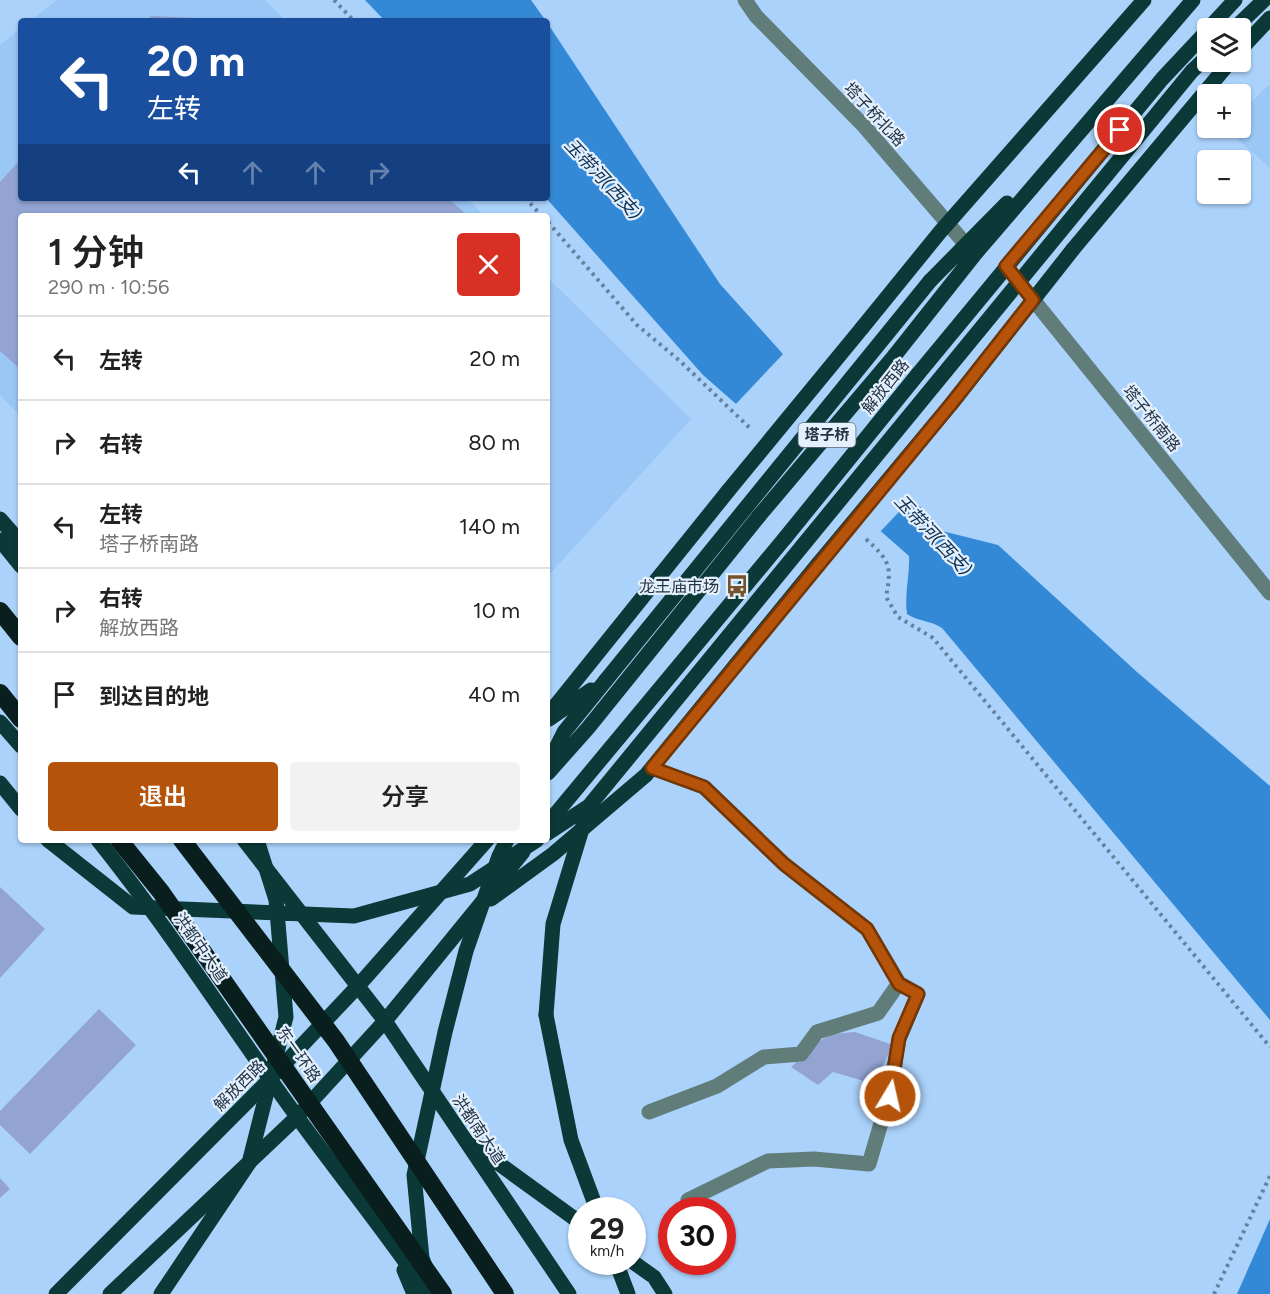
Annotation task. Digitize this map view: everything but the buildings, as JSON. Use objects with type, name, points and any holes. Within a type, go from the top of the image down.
[{"type":"highway","points":[[0,611],[18,633]]},
{"type":"highway","points":[[0,693],[18,715]]},
{"type":"highway","name":"东一环路","points":[[121,843],[161,892],[443,1294]]},
{"type":"highway","points":[[184,843],[336,1041],[505,1294]]},
{"type":"main road","points":[[948,223],[1144,0]]},
{"type":"main road","name":"解放西路","points":[[550,771],[588,728],[759,516],[895,355],[970,249],[1193,0]]},
{"type":"main road","name":"解放西路","points":[[1218,18],[1235,0]]},
{"type":"main road","points":[[1245,18],[1264,0]]},
{"type":"main road","points":[[1251,38],[1270,18]]},
{"type":"main road","name":"解放西路","points":[[550,821],[785,538],[1006,266],[1162,79],[1197,41]]},
{"type":"main road","points":[[550,832],[589,806],[1197,66]]},
{"type":"main road","points":[[469,915],[553,854],[652,768],[952,403],[1194,102],[1221,72]]},
{"type":"main road","name":"塔子桥","points":[[550,713],[948,223]]},
{"type":"main road","points":[[550,760],[564,732],[930,281],[970,249]]},
{"type":"main road","points":[[0,519],[18,540]]},
{"type":"main road","points":[[0,540],[18,562]]},
{"type":"main road","points":[[550,719],[606,680]]},
{"type":"main road","points":[[0,722],[18,743]]},
{"type":"main road","points":[[0,783],[18,805]]},
{"type":"main road","points":[[589,806],[554,924],[546,1015],[571,1140],[592,1197]]},
{"type":"main road","points":[[52,843],[133,907],[354,916],[470,884],[531,843]]},
{"type":"main road","name":"洪都中大道","points":[[100,843],[152,908],[271,1078]]},
{"type":"main road","points":[[246,843],[358,986]]},
{"type":"main road","points":[[161,1294],[249,1163],[286,1017],[276,900],[258,843]]},
{"type":"main road","points":[[454,877],[474,843]]},
{"type":"main road","name":"解放西路","points":[[56,1294],[271,1078],[358,986],[484,843]]},
{"type":"main road","points":[[438,1294],[422,1258],[414,1175],[445,1032],[466,951],[506,843]]},
{"type":"main road","points":[[110,1294],[297,1117],[385,1021],[469,915],[532,843]]},
{"type":"main road","name":"洪都南大道","points":[[358,986],[385,1021],[569,1294]]},
{"type":"main road","points":[[271,1078],[297,1117],[395,1245],[428,1294]]},
{"type":"main road","points":[[463,1137],[568,1214]]},
{"type":"main road","points":[[395,1245],[414,1294]]},
{"type":"main road","points":[[646,1271],[654,1277],[664,1294]]},
{"type":"main road","points":[[620,1275],[627,1294]]},
{"type":"street","name":"塔子桥北路","points":[[745,0],[756,16],[864,126],[970,249]]},
{"type":"street","name":"塔子桥南路","points":[[1006,266],[1270,593]]},
{"type":"street","points":[[652,768],[704,787],[784,864],[867,929],[899,984],[918,994],[899,1038],[890,1096],[869,1164],[814,1159],[768,1161],[694,1197]]},
{"type":"street","points":[[649,1112],[717,1086],[764,1057],[801,1054],[817,1032],[878,1013],[899,984]]},
{"type":"path","points":[[334,0],[351,18]]},
{"type":"path","points":[[528,201],[539,213]]},
{"type":"path","points":[[550,224],[637,325],[680,361],[757,434]]},
{"type":"path","points":[[859,532],[885,556],[891,572],[886,597],[898,617],[933,638],[1270,1047]]},
{"type":"path","points":[[1214,1294],[1270,1176]]},
{"type":"shaded area","points":[[57,0],[265,0],[283,18],[34,18]]},
{"type":"shaded area","points":[[18,30],[18,201],[469,201],[482,213],[18,213],[18,414],[0,395],[0,45]]},
{"type":"shaded area","points":[[1270,84],[1270,168],[1236,138],[1251,138],[1251,102]]},
{"type":"shaded area","points":[[550,280],[691,419],[550,574]]},
{"type":"water","points":[[365,0],[531,0],[544,18],[382,18]]},
{"type":"water","name":"玉带河(西支)","points":[[550,27],[720,284],[942,531],[998,545],[1137,672],[1270,786],[1270,1020],[942,628],[907,614],[909,556],[703,375],[549,201]]},
{"type":"water","points":[[1270,1219],[1270,1294],[1237,1294]]},
{"type":"pier","points":[[785,352],[914,496],[879,533],[734,406]]},
{"type":"place","name":"龙王庙市场","points":[[737,586]]},
{"type":"route","points":[[890,1096],[899,1038],[918,994],[899,984],[867,929],[784,864],[704,787],[652,768],[952,403],[1033,300],[1006,266],[1120,130]]}]
